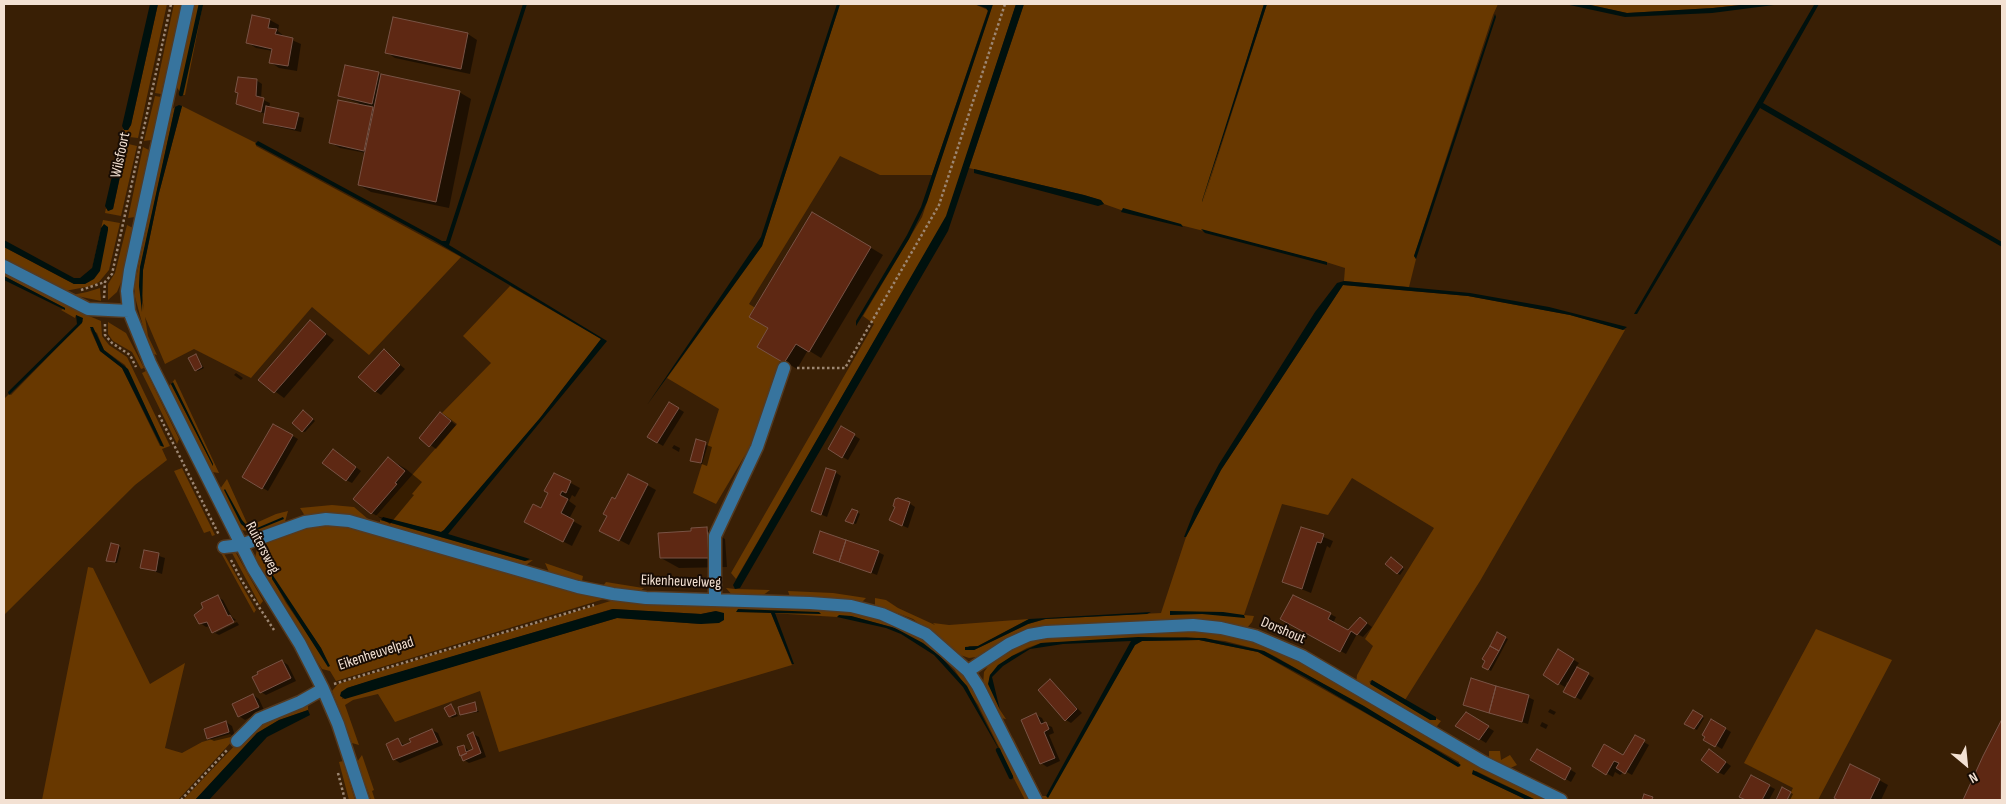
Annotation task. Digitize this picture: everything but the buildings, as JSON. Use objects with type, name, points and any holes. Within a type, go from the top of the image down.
[{"type":"street","points":[[4,266],[88,309],[129,311],[127,291],[130,270],[188,4]]},
{"type":"street","name":"Ruitersweg","points":[[129,311],[150,363],[241,545],[268,595],[300,644],[323,689],[338,724],[362,800]]},
{"type":"street","points":[[715,600],[715,536],[756,448],[784,368]]},
{"type":"street","name":"Eikenheuvelweg","points":[[224,547],[241,545],[305,522],[326,519],[349,521],[578,587],[613,594],[646,598],[818,603],[851,606],[882,614],[926,634],[968,671],[978,686],[1036,800]]},
{"type":"street","name":"Dorshout","points":[[968,671],[1014,642],[1046,632],[1193,625],[1221,628],[1255,636],[1302,656],[1483,762],[1561,800]]},
{"type":"street","points":[[236,741],[259,720],[300,702],[323,689]]},
{"type":"path","name":"Wilsfoort","points":[[104,311],[105,282],[112,274],[171,4]]},
{"type":"path","points":[[784,368],[845,368],[939,205],[1005,4]]},
{"type":"path","points":[[62,296],[93,288],[105,282]]},
{"type":"path","points":[[104,311],[105,335],[112,343],[130,355],[138,373]]},
{"type":"path","points":[[156,408],[224,547]]},
{"type":"path","points":[[238,574],[278,636]]},
{"type":"path","name":"Eikenheuvelpad","points":[[323,689],[360,674],[606,601],[613,594]]},
{"type":"path","points":[[181,800],[236,741]]},
{"type":"path","points":[[337,768],[346,800]]},
{"type":"shaded area","points":[[150,4],[158,4],[131,125],[128,130],[124,130],[122,126]]},
{"type":"shaded area","points":[[158,4],[167,4],[138,138],[121,136],[123,129],[128,130],[131,125]]},
{"type":"shaded area","points":[[174,4],[182,4],[161,94],[155,93]]},
{"type":"shaded area","points":[[194,4],[203,4],[185,95],[182,95],[176,86]]},
{"type":"shaded area","points":[[523,4],[527,4],[449,245],[607,341],[448,534],[530,559],[525,561],[381,520],[383,517],[441,532],[444,530],[540,418],[601,339],[433,240],[255,144],[258,141],[442,241],[446,241]]},
{"type":"shaded area","points":[[837,4],[840,4],[762,246],[647,405],[761,237]]},
{"type":"shaded area","points":[[840,4],[974,4],[988,10],[932,175],[880,175],[840,156],[749,304],[790,329],[759,428],[716,504],[693,493],[719,409],[667,378],[762,246]]},
{"type":"shaded area","points":[[974,4],[993,4],[927,202],[909,239],[856,326],[856,321],[907,235],[921,207],[988,11],[986,8]]},
{"type":"shaded area","points":[[993,4],[1016,4],[947,216],[736,579],[731,573],[874,324],[863,316],[922,217]]},
{"type":"shaded area","points":[[1016,4],[1024,4],[948,231],[740,588],[735,589],[733,585],[946,216]]},
{"type":"shaded area","points":[[1024,4],[1264,4],[1203,202],[1267,4],[1498,4],[1414,256],[1416,259],[1409,287],[1344,281],[1345,268],[1326,262],[1121,210],[1084,195],[969,168]]},
{"type":"shaded area","points":[[1264,4],[1267,4],[1202,202],[1202,201]]},
{"type":"shaded area","points":[[1565,4],[1586,4],[1627,13],[1750,4],[1819,4],[1763,103],[2002,242],[2002,247],[1760,108],[1637,314],[1634,314],[1814,5],[1774,5],[1712,13],[1625,17]]},
{"type":"shaded area","points":[[1586,4],[1750,4],[1627,13]]},
{"type":"shaded area","points":[[1495,14],[1496,17],[1416,259],[1414,256]]},
{"type":"shaded area","points":[[155,96],[161,97],[152,140],[144,141]]},
{"type":"shaded area","points":[[182,106],[256,143],[256,146],[461,257],[369,355],[312,307],[251,378],[194,349],[165,364],[145,317],[148,336],[157,355],[154,354],[145,334],[135,297],[135,283],[171,110],[175,107],[140,270],[139,286],[144,310],[141,288],[143,270],[159,193]]},
{"type":"shaded area","points":[[182,106],[159,193],[143,270],[142,312],[139,286],[140,267],[175,107]]},
{"type":"shaded area","points":[[120,142],[137,146],[121,216],[105,213],[106,208],[108,211],[113,209],[126,149],[125,146],[120,144],[119,146]]},
{"type":"shaded area","points":[[122,144],[126,149],[113,209],[108,211],[105,206],[119,146]]},
{"type":"shaded area","points":[[143,147],[149,150],[135,217],[128,218]]},
{"type":"shaded area","points":[[974,169],[1084,195],[1101,200],[1104,204],[1098,206],[974,173]]},
{"type":"shaded area","points":[[1123,208],[1181,224],[1183,227],[1121,212]]},
{"type":"shaded area","points":[[103,220],[120,223],[109,270],[99,282],[91,286],[65,291],[4,259],[4,247],[74,284],[89,282]]},
{"type":"shaded area","points":[[104,224],[108,227],[108,230],[100,271],[94,279],[85,284],[74,284],[4,247],[4,240],[74,278],[80,278],[92,268],[101,228]]},
{"type":"shaded area","points":[[127,225],[133,228],[122,280],[117,292],[108,300],[108,284],[115,273]]},
{"type":"shaded area","points":[[1201,229],[1327,262],[1327,265],[1205,233]]},
{"type":"shaded area","points":[[4,272],[77,311],[101,321],[102,336],[109,345],[127,357],[170,446],[162,449],[167,460],[135,485],[4,615],[4,399],[9,394],[11,395],[83,321],[76,315],[75,318],[61,310],[65,308],[4,276]],"holes":[[[90,329],[97,333],[104,350],[125,365],[164,446],[160,446],[122,368],[100,351]]]},
{"type":"shaded area","points":[[4,276],[65,308],[65,310],[4,280]]},
{"type":"shaded area","points":[[1344,281],[1470,293],[1549,307],[1627,327],[1623,330],[1570,315],[1468,296],[1343,285],[1221,470],[1186,537],[1184,537],[1195,509],[1219,464],[1315,312],[1337,283]]},
{"type":"shaded area","points":[[1343,285],[1468,296],[1570,315],[1625,330],[1480,581],[1405,700],[1372,680],[1369,682],[1441,721],[1434,730],[1356,684],[1357,675],[1373,646],[1365,639],[1434,528],[1352,478],[1328,515],[1282,504],[1244,615],[1254,616],[1247,628],[1221,622],[1020,634],[976,657],[969,658],[960,655],[913,619],[875,605],[875,598],[886,600],[898,608],[935,625],[933,623],[949,625],[1029,619],[978,646],[968,646],[974,650],[1028,624],[1046,619],[1161,613],[1186,537],[1221,470]]},
{"type":"shaded area","points":[[510,286],[601,339],[540,418],[444,530],[441,532],[376,516],[457,424],[442,413],[491,363],[463,336]]},
{"type":"shaded area","points":[[100,288],[101,301],[72,295],[87,292]]},
{"type":"shaded area","points":[[76,315],[83,318],[82,323],[9,395],[8,392],[77,324]]},
{"type":"shaded area","points":[[108,322],[126,333],[144,368],[141,369],[132,352],[113,341],[108,334]]},
{"type":"shaded area","points":[[90,327],[93,327],[104,350],[128,369],[164,447],[161,446],[122,368],[100,351]]},
{"type":"shaded area","points":[[146,371],[179,439],[177,444],[142,373]]},
{"type":"shaded area","points":[[175,379],[219,473],[212,472],[169,386],[171,383],[213,466],[172,382]]},
{"type":"shaded area","points":[[173,382],[213,464],[213,466],[171,384]]},
{"type":"shaded area","points":[[182,468],[215,535],[212,536],[210,531],[204,533],[174,471]]},
{"type":"shaded area","points":[[227,479],[247,523],[256,523],[288,511],[285,522],[255,533],[242,530],[220,489]]},
{"type":"shaded area","points":[[225,489],[242,520],[248,527],[257,528],[283,517],[284,519],[257,530],[248,530],[241,524]]},
{"type":"shaded area","points":[[332,505],[354,507],[368,519],[345,515],[305,516],[300,508]]},
{"type":"shaded area","points":[[380,520],[525,561],[533,560],[526,565],[380,524]]},
{"type":"shaded area","points":[[323,525],[348,526],[604,599],[336,681],[330,671],[322,669],[269,586],[255,558],[257,549],[262,543],[294,530]],"holes":[[[270,574],[321,648],[329,666],[286,603]]]},
{"type":"shaded area","points":[[223,552],[256,610],[254,613],[221,553]]},
{"type":"shaded area","points":[[232,553],[236,553],[263,601],[260,605]]},
{"type":"shaded area","points":[[545,563],[583,576],[582,581],[549,572]]},
{"type":"shaded area","points":[[88,567],[93,568],[150,684],[185,663],[165,748],[182,753],[202,742],[230,734],[235,738],[178,800],[42,800]]},
{"type":"shaded area","points":[[272,574],[321,648],[330,666],[328,667],[272,579]]},
{"type":"shaded area","points":[[606,582],[644,588],[639,592],[603,586]]},
{"type":"shaded area","points":[[726,588],[770,590],[762,596],[733,596]]},
{"type":"shaded area","points":[[788,591],[833,593],[866,598],[861,603],[825,598],[790,597]]},
{"type":"shaded area","points":[[617,599],[813,608],[855,612],[885,620],[911,631],[934,646],[965,677],[1031,800],[1025,800],[1011,773],[1008,773],[999,753],[1001,751],[978,705],[954,669],[941,657],[895,628],[851,616],[837,617],[771,613],[792,665],[499,752],[480,691],[395,722],[378,694],[353,700],[345,705],[359,745],[352,743],[332,691],[338,684]],"holes":[[[612,609],[701,614],[716,611],[701,624],[617,618],[342,699],[347,688]]]},
{"type":"shaded area","points":[[613,609],[701,614],[716,611],[724,613],[724,620],[719,623],[701,624],[617,618],[345,699],[340,696],[341,692],[347,688],[375,679]]},
{"type":"shaded area","points":[[738,609],[819,612],[821,614],[775,613],[794,664],[792,664],[771,613],[736,612]]},
{"type":"shaded area","points":[[1170,611],[1223,612],[1244,615],[1245,618],[1202,614],[1170,615]]},
{"type":"shaded area","points":[[1151,612],[1147,614],[1045,619],[1028,624],[974,650],[965,650],[965,647],[978,646],[1029,619]]},
{"type":"shaded area","points":[[839,615],[851,616],[895,628],[923,643],[941,657],[967,686],[1001,753],[963,687],[934,655],[901,634],[886,628],[837,617]]},
{"type":"shaded area","points":[[1816,629],[1892,660],[1818,800],[1787,800],[1793,788],[1744,763]]},
{"type":"shaded area","points":[[1153,630],[1221,631],[1276,648],[1551,800],[1536,800],[1476,771],[1472,774],[1527,800],[1042,800],[1010,739],[1013,738],[1042,796],[1046,796],[1135,645],[1142,641],[1199,640],[1258,652],[1460,767],[1459,762],[1276,657],[1264,651],[1225,641],[1186,637],[1041,643],[1012,656],[990,675],[989,679],[1000,710],[1006,719],[1001,718],[983,685],[984,672],[991,662],[1027,642],[1041,638]]},
{"type":"shaded area","points":[[1138,637],[1205,638],[1264,651],[1364,706],[1461,765],[1458,767],[1305,677],[1258,652],[1199,640],[1142,641],[1135,645],[1048,798],[1046,796],[1131,641],[1063,644],[1030,649],[1003,666],[992,677],[1000,710],[988,684],[990,675],[998,665],[1012,656],[1041,643]]},
{"type":"shaded area","points":[[1372,680],[1436,717],[1436,720],[1430,720],[1370,684]]},
{"type":"shaded area","points":[[308,703],[308,710],[279,720],[257,733],[195,800],[183,800],[238,742],[254,728]]},
{"type":"shaded area","points":[[308,710],[310,715],[267,737],[209,800],[195,800],[257,733],[279,720]]},
{"type":"shaded area","points":[[1489,751],[1500,751],[1501,760],[1510,755],[1517,765],[1506,770],[1489,760]]},
{"type":"shaded area","points":[[362,755],[374,790],[372,791],[375,800],[371,800],[357,762]]},
{"type":"shaded area","points":[[343,761],[355,800],[349,800],[339,762]]},
{"type":"shaded area","points":[[1473,770],[1536,800],[1527,800],[1472,774]]},
{"type":"waterway","points":[[181,94],[201,4]]},
{"type":"waterway","points":[[998,750],[1011,777]]}]
